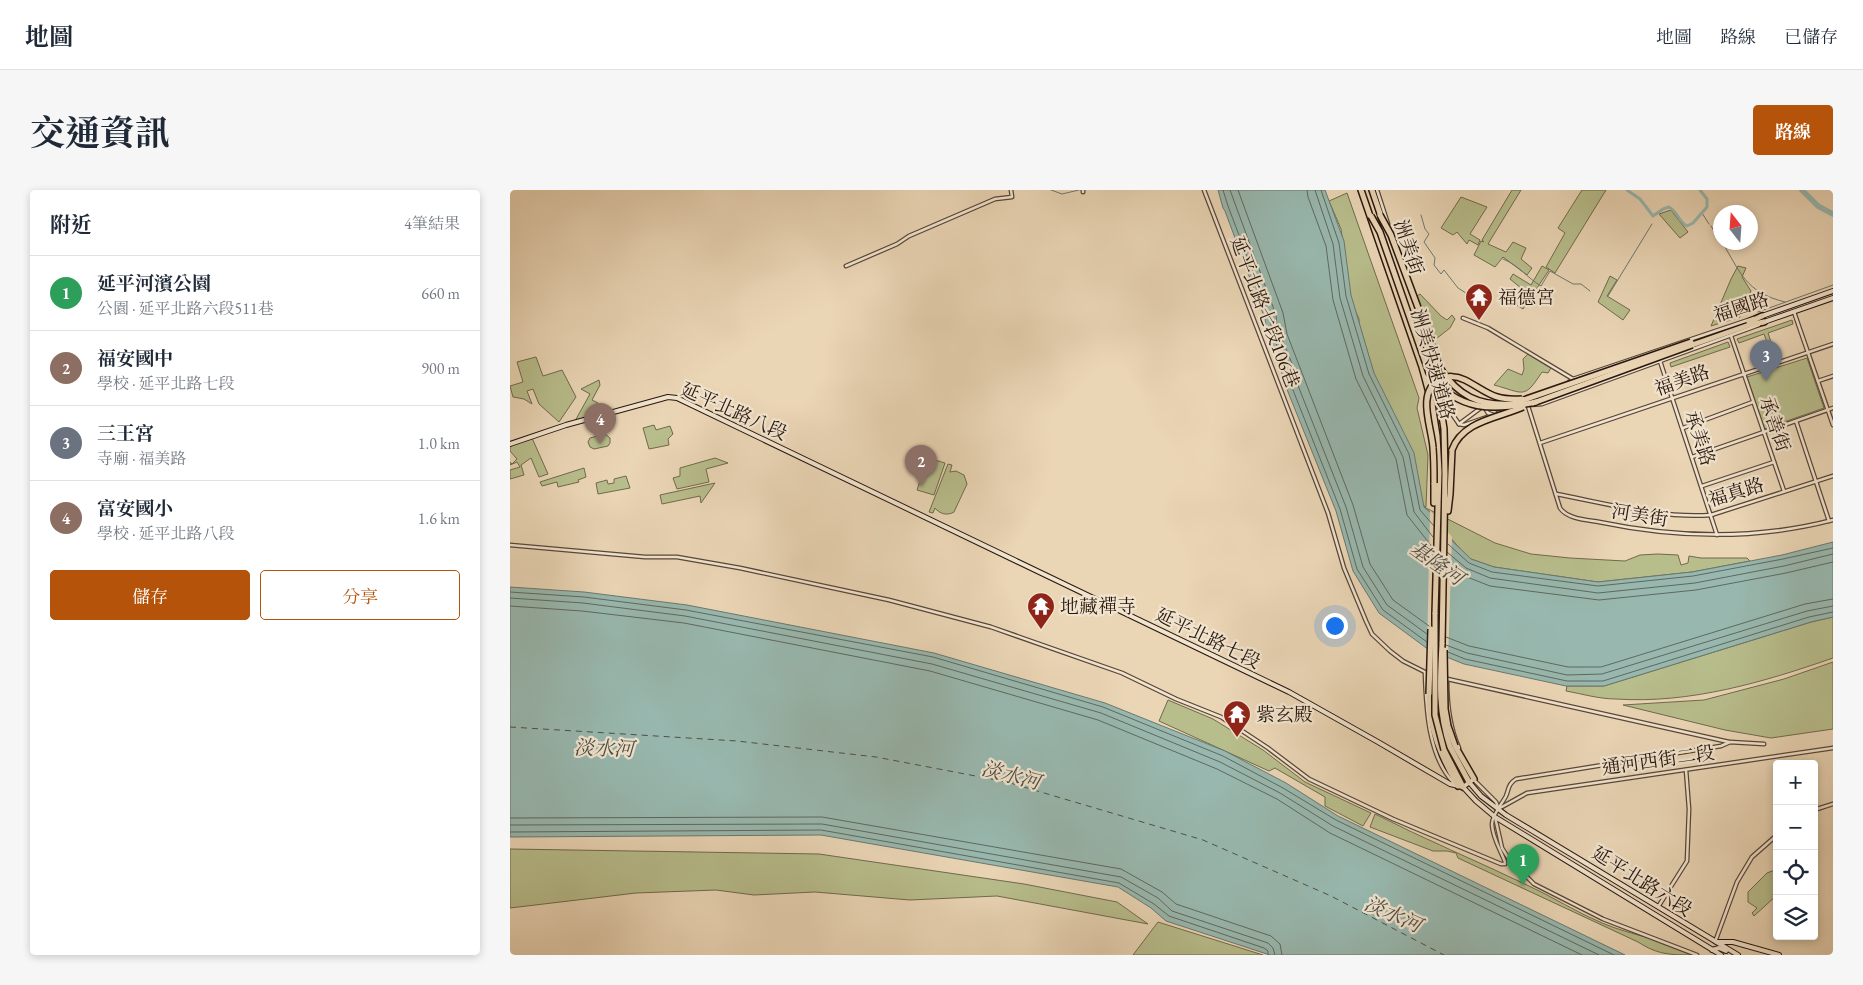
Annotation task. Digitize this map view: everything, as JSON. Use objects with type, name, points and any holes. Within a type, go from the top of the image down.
[{"type":"highway","name":"洲美快速道路","points":[[1361,190],[1432,404],[1437,436],[1439,472],[1436,547],[1435,715],[1442,751],[1460,786]]},
{"type":"highway","name":"洲美快速道路","points":[[1372,190],[1437,385],[1445,448],[1442,644],[1445,655],[1445,709],[1452,746],[1472,781]]},
{"type":"highway","points":[[1380,215],[1391,235],[1436,360],[1451,384],[1471,398],[1492,404],[1512,404],[1535,400]]},
{"type":"highway","points":[[1370,216],[1380,232],[1429,373],[1439,386],[1457,398],[1476,406],[1494,408],[1514,407],[1754,321],[1762,316]]},
{"type":"highway","points":[[1692,343],[1748,325],[1764,322]]},
{"type":"highway","points":[[1436,547],[1433,448],[1427,403],[1430,388],[1438,380],[1450,377],[1462,379],[1494,397],[1535,400]]},
{"type":"highway","points":[[1445,529],[1450,494],[1452,450],[1457,438],[1474,426],[1535,400]]},
{"type":"street","points":[[846,266],[897,244],[909,236],[995,199],[1012,197],[1011,190]]},
{"type":"street","name":"延平北路七段106巷","points":[[1204,190],[1328,513],[1338,552],[1353,592],[1372,634],[1396,656],[1425,673],[1730,742]]},
{"type":"street","name":"洲美街","points":[[1376,190],[1445,399],[1459,424]]},
{"type":"street","name":"福國路","points":[[1656,350],[1833,291]]},
{"type":"street","name":"福國路","points":[[1660,362],[1833,298]]},
{"type":"street","points":[[1794,312],[1833,426]]},
{"type":"street","points":[[1462,318],[1488,328],[1572,379]]},
{"type":"street","name":"承善街","points":[[1731,336],[1784,492]]},
{"type":"street","name":"福美路","points":[[1540,443],[1833,344]]},
{"type":"street","points":[[1459,424],[1487,404],[1501,397],[1525,399],[1553,393],[1572,379],[1656,350]]},
{"type":"street","name":"承美路","points":[[1656,350],[1717,535]]},
{"type":"street","points":[[1459,424],[1464,425],[1518,406],[1542,404],[1660,362]]},
{"type":"street","points":[[1818,381],[1833,376]]},
{"type":"street","name":"延平北路八段","points":[[510,444],[566,425],[668,397],[677,398],[856,483]]},
{"type":"street","name":"河美街","points":[[1525,399],[1562,512],[1585,519],[1653,532],[1717,535],[1771,531],[1831,521]]},
{"type":"street","points":[[1683,428],[1754,402]]},
{"type":"street","points":[[1487,404],[1486,412],[1494,415]]},
{"type":"street","points":[[1692,457],[1833,408]]},
{"type":"street","points":[[1796,421],[1831,521]]},
{"type":"street","points":[[1702,486],[1774,462]]},
{"type":"street","name":"福真路","points":[[1556,494],[1627,508],[1670,514],[1711,515],[1833,476]]},
{"type":"street","name":"延平北路七段","points":[[856,483],[1290,692],[1446,782],[1460,786],[1495,817]]},
{"type":"street","points":[[510,545],[645,557],[681,558],[825,585],[991,627],[1122,672],[1161,692],[1221,717],[1309,779],[1421,831],[1503,865],[1505,862],[1498,848],[1492,823],[1509,785],[1522,777],[1721,746],[1730,742],[1764,744]]},
{"type":"street","points":[[1425,673],[1427,719],[1442,764],[1450,779],[1460,786],[1472,781]]},
{"type":"street","points":[[1447,679],[1448,708],[1452,731],[1472,773],[1472,781],[1481,796],[1499,809]]},
{"type":"street","name":"通河西街二段","points":[[1499,809],[1527,793],[1833,748]]},
{"type":"street","points":[[1658,908],[1687,861],[1689,809],[1686,770]]},
{"type":"street","points":[[1818,809],[1833,804]]},
{"type":"street","name":"延平北路六段","points":[[1499,809],[1715,942],[1732,942],[1779,955]]},
{"type":"street","points":[[1495,817],[1502,848],[1509,859],[1534,884],[1603,919],[1697,955]]},
{"type":"street","name":"延平北路六段","points":[[1495,817],[1721,955]]},
{"type":"street","points":[[1734,955],[1724,949],[1712,950],[1737,882],[1752,857],[1773,839]]},
{"type":"street","points":[[1715,942],[1738,955]]},
{"type":"green space","points":[[1512,190],[1521,190],[1488,244],[1506,252],[1513,242],[1526,248],[1521,259],[1532,268],[1527,275],[1503,257],[1495,267],[1474,255],[1481,241],[1484,242],[1482,240]]},
{"type":"green space","points":[[1582,190],[1606,190],[1555,273],[1546,267],[1565,233],[1558,228]]},
{"type":"green space","points":[[1347,193],[1419,398],[1417,408],[1428,455],[1426,507],[1422,505],[1391,408],[1385,401],[1383,392],[1379,391],[1359,319],[1351,301],[1341,229],[1329,201]]},
{"type":"green space","points":[[1461,197],[1487,207],[1470,234],[1480,240],[1478,245],[1469,240],[1467,244],[1457,232],[1453,235],[1441,228]]},
{"type":"green space","points":[[1671,210],[1688,232],[1680,238],[1659,214]]},
{"type":"green space","points":[[1542,266],[1549,270],[1523,309],[1513,303],[1521,288],[1510,279],[1513,274],[1531,285]]},
{"type":"green space","points":[[1738,266],[1746,268],[1742,277],[1751,291],[1748,297],[1742,297],[1742,301],[1747,304],[1740,317],[1711,326],[1731,279]]},
{"type":"green space","points":[[1610,276],[1617,280],[1607,296],[1630,310],[1623,320],[1598,302]]},
{"type":"green space","points":[[1420,294],[1441,316],[1447,320],[1452,315],[1455,319],[1450,328],[1432,342],[1417,296]]},
{"type":"green space","points":[[1792,320],[1793,324],[1768,333],[1776,357],[1773,359],[1764,334],[1739,343],[1737,339]]},
{"type":"green space","points":[[1728,342],[1730,347],[1671,367],[1670,363]]},
{"type":"green space","points":[[1528,354],[1551,368],[1548,373],[1542,372],[1531,387],[1523,392],[1494,385],[1508,369],[1522,375],[1524,369],[1523,359]]},
{"type":"green space","points":[[536,357],[543,376],[562,370],[576,397],[559,422],[539,404],[533,389],[527,391],[532,404],[524,399],[513,397],[510,386],[523,382],[517,362]]},
{"type":"green space","points":[[1807,358],[1824,408],[1764,429],[1747,377]]},
{"type":"green space","points":[[599,380],[600,385],[592,400],[598,403],[596,408],[590,408],[586,418],[575,421],[590,394],[581,389]]},
{"type":"green space","points":[[654,425],[656,430],[670,426],[673,434],[668,439],[669,445],[649,449],[643,428]]},
{"type":"green space","points":[[605,434],[610,438],[608,446],[594,449],[590,447],[588,442],[590,438]]},
{"type":"green space","points":[[532,438],[548,474],[539,477],[531,458],[521,465],[524,475],[510,479],[510,470],[520,467],[517,462],[510,465],[510,462],[512,464],[517,459],[510,451],[510,447]]},
{"type":"green space","points":[[715,458],[728,463],[706,469],[709,482],[677,489],[673,478],[680,476],[680,468]]},
{"type":"green space","points":[[928,458],[945,463],[934,495],[917,490]]},
{"type":"green space","points":[[948,464],[952,465],[950,472],[956,471],[964,475],[967,484],[954,512],[944,514],[935,508],[933,513],[929,512]]},
{"type":"green space","points":[[584,468],[586,477],[578,480],[579,482],[558,487],[557,482],[542,486],[540,482]]},
{"type":"green space","points":[[626,476],[630,488],[598,494],[596,483],[607,480],[608,484],[614,483],[614,479]]},
{"type":"green space","points":[[715,483],[701,503],[700,496],[662,504],[660,495]]},
{"type":"green space","points":[[1424,507],[1495,543],[1531,554],[1625,561],[1640,555],[1678,555],[1681,565],[1688,563],[1689,556],[1701,558],[1747,558],[1750,561],[1692,572],[1598,582],[1494,567],[1471,559]]},
{"type":"green space","points":[[1833,617],[1833,658],[1754,683],[1699,695],[1644,700],[1610,699],[1566,691],[1567,686],[1604,686],[1811,622]]},
{"type":"green space","points":[[1833,662],[1833,729],[1771,738],[1725,730],[1623,705],[1704,700],[1784,679]]},
{"type":"green space","points":[[1168,700],[1213,719],[1263,750],[1305,782],[1371,813],[1363,826],[1325,806],[1325,797],[1275,768],[1269,771],[1159,721]]},
{"type":"green space","points":[[1375,814],[1546,894],[1602,923],[1696,955],[1672,954],[1652,950],[1458,858],[1456,853],[1433,851],[1370,827]]},
{"type":"green space","points":[[510,849],[819,854],[1024,884],[1117,902],[1148,924],[997,896],[910,900],[815,892],[754,895],[716,890],[636,893],[510,908]]},
{"type":"green space","points":[[1773,871],[1773,899],[1754,916],[1752,913],[1757,908],[1748,902],[1748,892],[1767,873]]},
{"type":"green space","points":[[1158,922],[1263,955],[1133,955]]},
{"type":"water","name":"基隆河","points":[[1218,190],[1325,190],[1344,241],[1351,295],[1374,373],[1414,453],[1424,507],[1431,513],[1445,534],[1471,559],[1494,567],[1598,582],[1692,572],[1782,555],[1833,542],[1833,617],[1811,622],[1604,686],[1566,686],[1464,664],[1429,650],[1379,613],[1353,571],[1336,511],[1286,387],[1268,336],[1265,319]]},
{"type":"water","name":"淡水河","points":[[510,587],[584,592],[687,605],[934,653],[1105,703],[1225,751],[1286,783],[1338,816],[1625,955],[1270,955],[1166,921],[1151,908],[1118,887],[821,835],[510,837]]},
{"type":"pier","points":[[1430,510],[1452,537],[1448,660],[1427,651]]},
{"type":"waterway","points":[[1051,190],[1062,194],[1079,190]]},
{"type":"waterway","points":[[1627,190],[1640,199],[1653,216],[1669,207],[1687,226],[1693,223],[1707,207],[1707,199],[1700,190]]},
{"type":"waterway","points":[[1802,190],[1818,206],[1833,214]]},
{"type":"waterway","points":[[1702,213],[1709,224]]},
{"type":"waterway","points":[[1421,215],[1425,229],[1429,234],[1424,242],[1435,258],[1434,265],[1441,274],[1444,270],[1458,288],[1469,295]]},
{"type":"waterway","points":[[1608,296],[1652,224]]},
{"type":"waterway","points":[[1727,250],[1752,287],[1761,293],[1785,302]]},
{"type":"waterway","points":[[1503,259],[1541,286],[1550,271],[1573,284],[1581,284],[1590,291]]},
{"type":"waterway","points":[[1758,312],[1833,285]]},
{"type":"ferry route","points":[[510,727],[737,741],[876,757],[1007,782],[1203,840],[1331,896],[1444,955]]},
{"type":"place","name":"福德宮","points":[[1479,321]]},
{"type":"place","name":"三王宮","points":[[1766,381]]},
{"type":"place","name":"富安國小","points":[[600,444]]},
{"type":"place","name":"福安國中","points":[[921,486]]},
{"type":"place","name":"地藏禪寺","points":[[1041,630]]},
{"type":"place","name":"紫玄殿","points":[[1237,738]]},
{"type":"place","name":"延平河濱公園","points":[[1523,885]]}]
